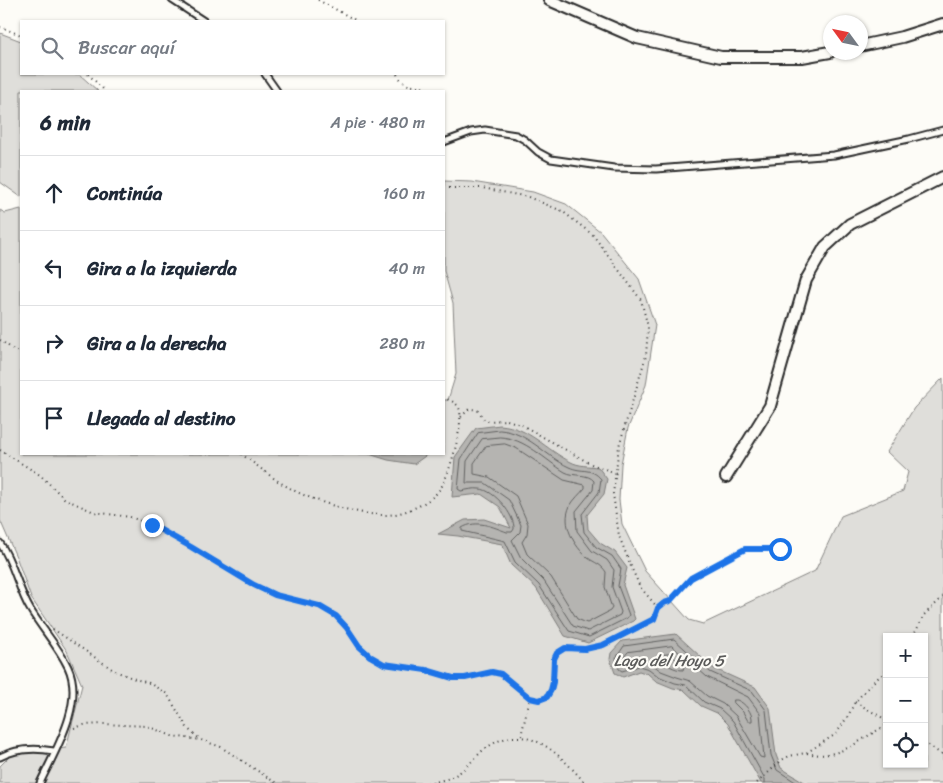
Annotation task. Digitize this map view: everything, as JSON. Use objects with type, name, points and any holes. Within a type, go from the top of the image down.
[{"type":"street","points":[[549,0],[637,38],[721,57],[802,58],[823,54]]},
{"type":"street","points":[[868,44],[902,37],[943,24]]},
{"type":"street","points":[[726,477],[770,406],[806,280],[825,247],[850,224],[943,177]]},
{"type":"lane","points":[[172,0],[202,20]]},
{"type":"lane","points":[[266,75],[276,90]]},
{"type":"lane","points":[[445,142],[471,132],[485,130],[516,135],[526,140],[538,152],[551,159],[614,168],[656,169],[834,154],[943,130]]},
{"type":"lane","points":[[0,543],[6,552],[29,608],[69,668],[74,689],[71,710],[40,783]]},
{"type":"lane","points":[[0,757],[33,748],[54,751]]},
{"type":"path","points":[[318,0],[355,20]]},
{"type":"path","points":[[0,27],[20,35]]},
{"type":"path","points":[[89,75],[104,90]]},
{"type":"path","points":[[398,75],[400,80],[409,86],[422,86],[428,90]]},
{"type":"path","points":[[445,188],[482,188],[528,197],[562,210],[593,235],[641,300],[648,327],[646,356],[619,446],[613,494],[619,536],[640,588],[658,608]]},
{"type":"path","points":[[0,340],[20,353]]},
{"type":"path","points":[[242,455],[287,487],[304,495],[352,510],[384,515],[406,511],[424,503],[440,490],[449,473],[461,417],[459,407],[453,401],[445,398]]},
{"type":"path","points":[[461,417],[469,409],[476,409],[481,413],[486,422],[507,420],[520,424],[591,464],[616,473]]},
{"type":"path","points":[[0,450],[40,475],[66,499],[94,512],[130,517],[152,525],[254,585],[275,595],[319,606],[336,616],[359,646],[370,656],[384,664],[426,670],[453,678],[465,678],[492,672],[501,674],[530,698],[539,700],[547,697],[551,690],[554,659],[557,653],[565,648],[585,649],[603,645],[648,623],[654,619],[658,608],[670,601],[691,578],[745,549],[780,549]]},
{"type":"path","points":[[915,633],[924,615],[943,598]]},
{"type":"path","points":[[38,620],[77,644],[115,672],[149,683],[167,694],[188,729],[201,740]]},
{"type":"path","points":[[757,783],[782,760],[789,756],[806,753],[836,734],[855,702],[883,673]]},
{"type":"path","points":[[521,736],[530,698]]},
{"type":"path","points":[[855,702],[883,718]]},
{"type":"path","points":[[62,732],[84,725],[147,726],[172,736],[201,740],[221,747],[276,783]]},
{"type":"path","points":[[806,753],[819,756],[834,754],[856,744],[883,727]]},
{"type":"path","points":[[427,783],[446,780],[459,774],[484,749],[511,737],[521,736],[532,738],[550,749],[585,783]]},
{"type":"path","points":[[928,745],[943,755]]},
{"type":"shaded area","points":[[0,33],[20,41],[20,75],[80,75],[97,90],[20,90],[20,196],[0,182]]},
{"type":"shaded area","points":[[445,181],[472,182],[533,192],[566,204],[601,232],[639,279],[655,325],[646,385],[628,428],[621,464],[619,500],[622,524],[645,571],[689,620],[703,624],[815,571],[841,516],[903,491],[908,472],[887,452],[914,408],[943,378],[943,783],[0,783],[0,766],[12,754],[66,748],[82,685],[67,651],[31,598],[0,520],[0,210],[5,213],[20,209],[20,455],[445,455],[445,400],[448,400],[456,374],[453,303],[445,275]]},
{"type":"water","points":[[500,425],[529,434],[574,463],[598,467],[607,479],[604,494],[587,515],[588,529],[600,543],[615,552],[627,568],[623,585],[635,619],[633,621],[588,643],[565,636],[536,588],[511,565],[502,544],[438,534],[465,520],[484,519],[511,528],[500,507],[481,494],[452,497],[455,457],[476,428]]},
{"type":"water","points":[[372,455],[427,455],[414,464],[388,460]]},
{"type":"water","name":"Lago del Hoyo 5","points":[[676,634],[713,668],[755,687],[770,708],[776,755],[781,768],[806,783],[761,783],[728,724],[717,713],[701,706],[684,690],[656,681],[648,674],[639,671],[623,677],[615,673],[610,659],[611,653],[622,641]]},
{"type":"route","points":[[152,525],[254,585],[275,595],[319,606],[336,616],[359,646],[370,656],[384,664],[426,670],[453,678],[465,678],[492,672],[501,674],[530,698],[539,700],[547,697],[551,690],[554,659],[557,653],[565,648],[585,649],[603,645],[654,619],[658,608],[670,601],[691,578],[745,549],[780,549]]}]
